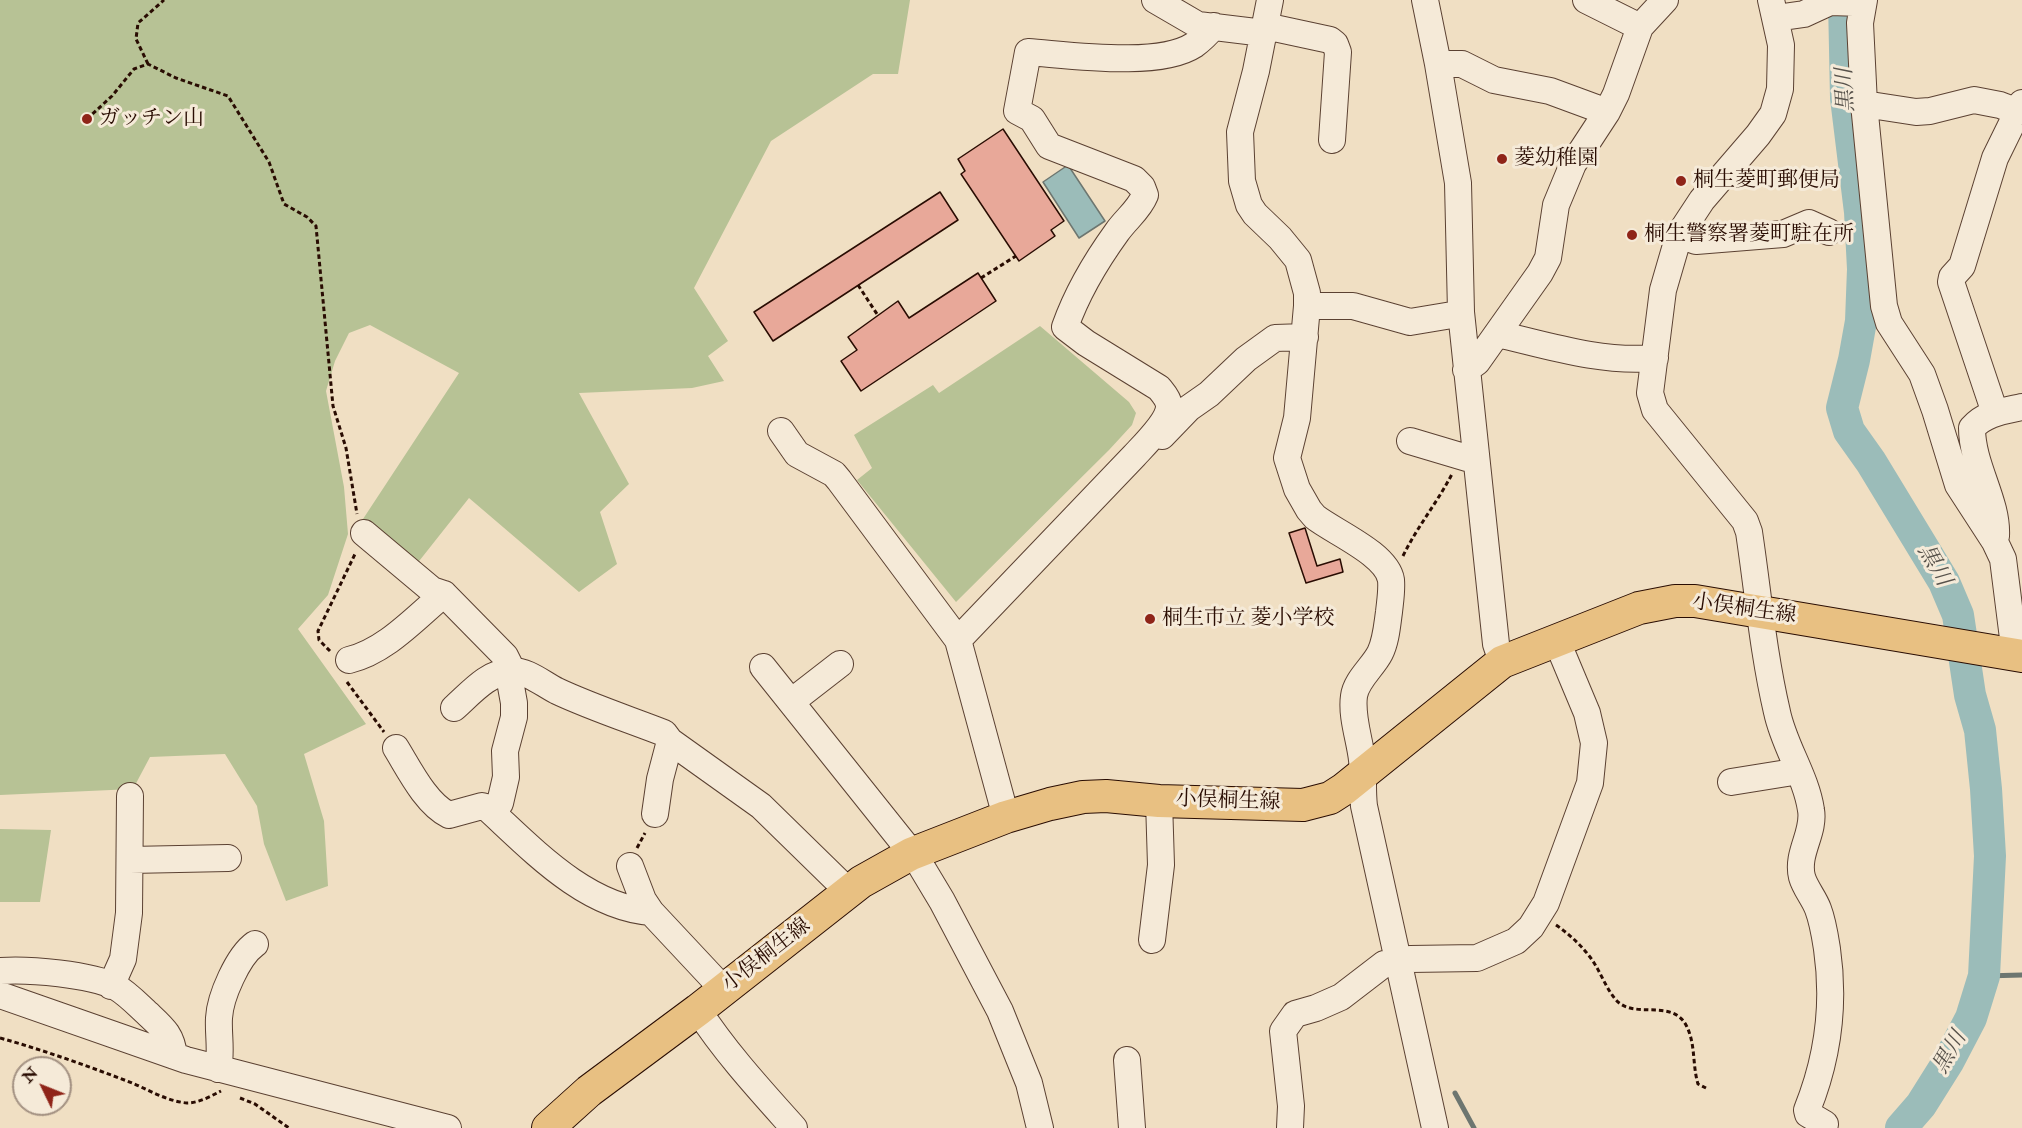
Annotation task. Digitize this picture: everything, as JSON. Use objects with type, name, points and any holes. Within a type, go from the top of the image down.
[{"type":"main road","name":"小俣桐生線","points":[[551,1127],[589,1091],[698,1010],[861,882],[911,854],[1005,817],[1050,804],[1095,796],[1159,801],[1303,805],[1330,798],[1502,662],[1640,608],[1675,601],[1695,601],[2019,655]]},
{"type":"street","points":[[1155,0],[1198,25],[1264,30],[1330,40],[1335,44],[1338,52],[1332,140]]},
{"type":"street","points":[[1270,0],[1256,71],[1240,132],[1242,180],[1249,205],[1255,214],[1280,238],[1298,260],[1308,306],[1297,418],[1287,450],[1290,471],[1302,499],[1315,517],[1371,554],[1382,564],[1389,575],[1391,596],[1386,632],[1380,652],[1356,688],[1354,697],[1363,774],[1364,806],[1435,1128]]},
{"type":"street","points":[[1425,0],[1458,183],[1468,458],[1496,644],[1502,662]]},
{"type":"street","points":[[1586,0],[1640,27]]},
{"type":"street","points":[[1466,370],[1477,362],[1498,334],[1548,258],[1556,205],[1573,164],[1616,94],[1640,27],[1665,0]]},
{"type":"street","points":[[1824,1128],[1825,1124],[1808,1114],[1807,1110],[1820,1070],[1831,1002],[1831,979],[1824,930],[1818,908],[1802,876],[1803,849],[1812,822],[1811,808],[1776,711],[1759,610],[1758,586],[1745,521],[1655,410],[1650,393],[1663,290],[1679,235],[1702,200],[1758,135],[1773,114],[1780,89],[1781,45],[1774,9],[1804,14],[1826,2],[1861,2],[1864,104],[1884,306],[1889,323],[1922,374],[1958,485],[1995,542],[2003,559],[2019,655]]},
{"type":"street","points":[[958,640],[1134,456],[1158,428],[1168,412],[1167,398],[1159,388],[1086,343],[1065,327],[1097,258],[1141,204],[1145,195],[1142,187],[1134,179],[1049,146],[1032,119],[1017,111],[1028,52],[1135,59],[1154,57],[1193,46],[1215,26]]},
{"type":"street","points":[[1438,64],[1462,64],[1494,80],[1550,91],[1607,112]]},
{"type":"street","points":[[1864,104],[1916,112],[1930,111],[1974,100],[2020,108],[1995,158],[1962,266],[1952,277],[1951,282],[1995,413]]},
{"type":"street","points":[[1679,235],[1696,241],[1783,234],[1809,223],[1828,232]]},
{"type":"street","points":[[1308,306],[1353,306],[1410,322],[1461,312]]},
{"type":"street","points":[[1498,334],[1583,355],[1640,360],[1655,358]]},
{"type":"street","points":[[1134,456],[1158,440],[1189,408],[1209,394],[1246,359],[1275,339],[1305,337]]},
{"type":"street","points":[[1995,542],[1997,522],[1972,446],[1972,428],[1978,421],[1995,413],[2022,407]]},
{"type":"street","points":[[781,431],[797,454],[834,474],[958,640],[1005,817]]},
{"type":"street","points":[[1410,441],[1468,458]]},
{"type":"street","points":[[364,533],[432,590],[444,594],[505,656],[512,670],[510,681],[514,717],[505,751],[506,777],[500,803],[492,812]]},
{"type":"street","points":[[347,669],[387,642],[444,594]]},
{"type":"street","points":[[1290,1128],[1292,1106],[1283,1031],[1295,1014],[1341,997],[1383,964],[1477,957],[1516,941],[1524,935],[1540,913],[1590,783],[1594,743],[1587,713],[1556,639]]},
{"type":"street","points":[[791,702],[840,664]]},
{"type":"street","points":[[763,667],[911,854],[942,901],[1000,1011],[1029,1083],[1040,1128]]},
{"type":"street","points":[[454,708],[487,679],[500,672],[512,670],[522,672],[556,690],[664,733],[670,741],[761,806],[849,892]]},
{"type":"street","points":[[655,814],[660,779],[670,741]]},
{"type":"street","points":[[396,748],[434,805],[443,813],[449,815],[482,806],[486,807],[534,853],[567,878],[608,902],[651,912]]},
{"type":"street","points":[[1731,782],[1787,773],[1797,769]]},
{"type":"street","points":[[111,986],[123,959],[129,913],[130,796]]},
{"type":"street","points":[[1152,940],[1161,865],[1159,801]]},
{"type":"street","points":[[130,860],[228,858]]},
{"type":"street","points":[[630,866],[643,900],[651,912],[724,990]]},
{"type":"street","points":[[218,1069],[219,1017],[223,1000],[243,958],[255,944]]},
{"type":"street","points":[[0,971],[89,979],[111,986],[130,998],[161,1026],[170,1037],[174,1056]]},
{"type":"street","points":[[0,995],[174,1056],[448,1128]]},
{"type":"street","points":[[698,1010],[707,1025],[794,1128]]},
{"type":"street","points":[[1127,1060],[1132,1128]]},
{"type":"path","points":[[164,0],[138,23],[136,39],[148,64],[176,78],[228,96],[269,162],[284,204],[307,217],[316,226],[333,406],[346,448],[357,518],[364,533],[318,631],[319,640],[347,669],[396,748]]},
{"type":"path","points":[[87,119],[112,96],[134,69],[148,64]]},
{"type":"path","points":[[981,278],[1016,256]]},
{"type":"path","points":[[858,285],[877,314]]},
{"type":"path","points":[[1389,575],[1399,564],[1413,536],[1468,458]]},
{"type":"path","points":[[630,866],[655,814]]},
{"type":"path","points":[[1540,913],[1572,937],[1586,953],[1617,1002],[1629,1008],[1661,1010],[1676,1014],[1682,1019],[1692,1040],[1698,1084],[1706,1088]]},
{"type":"path","points":[[0,1038],[36,1048],[119,1078],[160,1096],[188,1103],[207,1099],[221,1091],[230,1094]]},
{"type":"path","points":[[238,1097],[255,1104],[289,1128]]},
{"type":"green space","points":[[0,0],[910,0],[898,74],[873,74],[771,141],[694,288],[728,341],[708,356],[724,381],[692,388],[579,393],[629,484],[600,512],[617,564],[579,592],[469,498],[416,565],[363,519],[459,373],[370,325],[349,333],[335,361],[326,391],[344,487],[348,534],[328,595],[298,629],[366,724],[304,754],[324,821],[328,886],[286,901],[264,844],[257,806],[225,754],[150,757],[133,789],[0,795]]},
{"type":"green space","points":[[1040,326],[1129,402],[1136,413],[1132,425],[1109,450],[956,602],[857,480],[872,468],[854,435],[933,385],[939,393]]},
{"type":"green space","points":[[0,829],[51,830],[40,902],[0,902]]},
{"type":"water","points":[[1068,165],[1105,221],[1079,238],[1043,182]]},
{"type":"building","points":[[1003,129],[1064,221],[1051,230],[1055,236],[1019,261],[961,174],[965,171],[958,159]]},
{"type":"building","points":[[940,192],[958,220],[773,341],[754,312]]},
{"type":"building","points":[[978,273],[996,301],[861,391],[841,361],[857,350],[848,337],[898,301],[909,318]]},
{"type":"building","points":[[1305,528],[1317,566],[1340,559],[1343,572],[1306,583],[1289,533]]},
{"type":"waterway","name":"黒川","points":[[1844,0],[1846,98],[1860,212],[1863,269],[1861,321],[1842,408],[1849,431],[1871,462],[1944,582],[1958,615],[1970,695],[1980,730],[1990,856],[1984,976],[1971,1018],[1948,1062],[1921,1105],[1901,1128]]},
{"type":"waterway","points":[[1984,976],[2022,975]]},
{"type":"waterway","points":[[1455,1093],[1474,1128]]},
{"type":"place","name":"ガッチン山","points":[[87,119]]},
{"type":"place","name":"菱幼稚園","points":[[1502,159]]},
{"type":"place","name":"桐生菱町郵便局","points":[[1681,181]]},
{"type":"place","name":"桐生警察署菱町駐在所","points":[[1632,235]]},
{"type":"place","name":"桐生市立 菱小学校","points":[[1150,619]]}]
